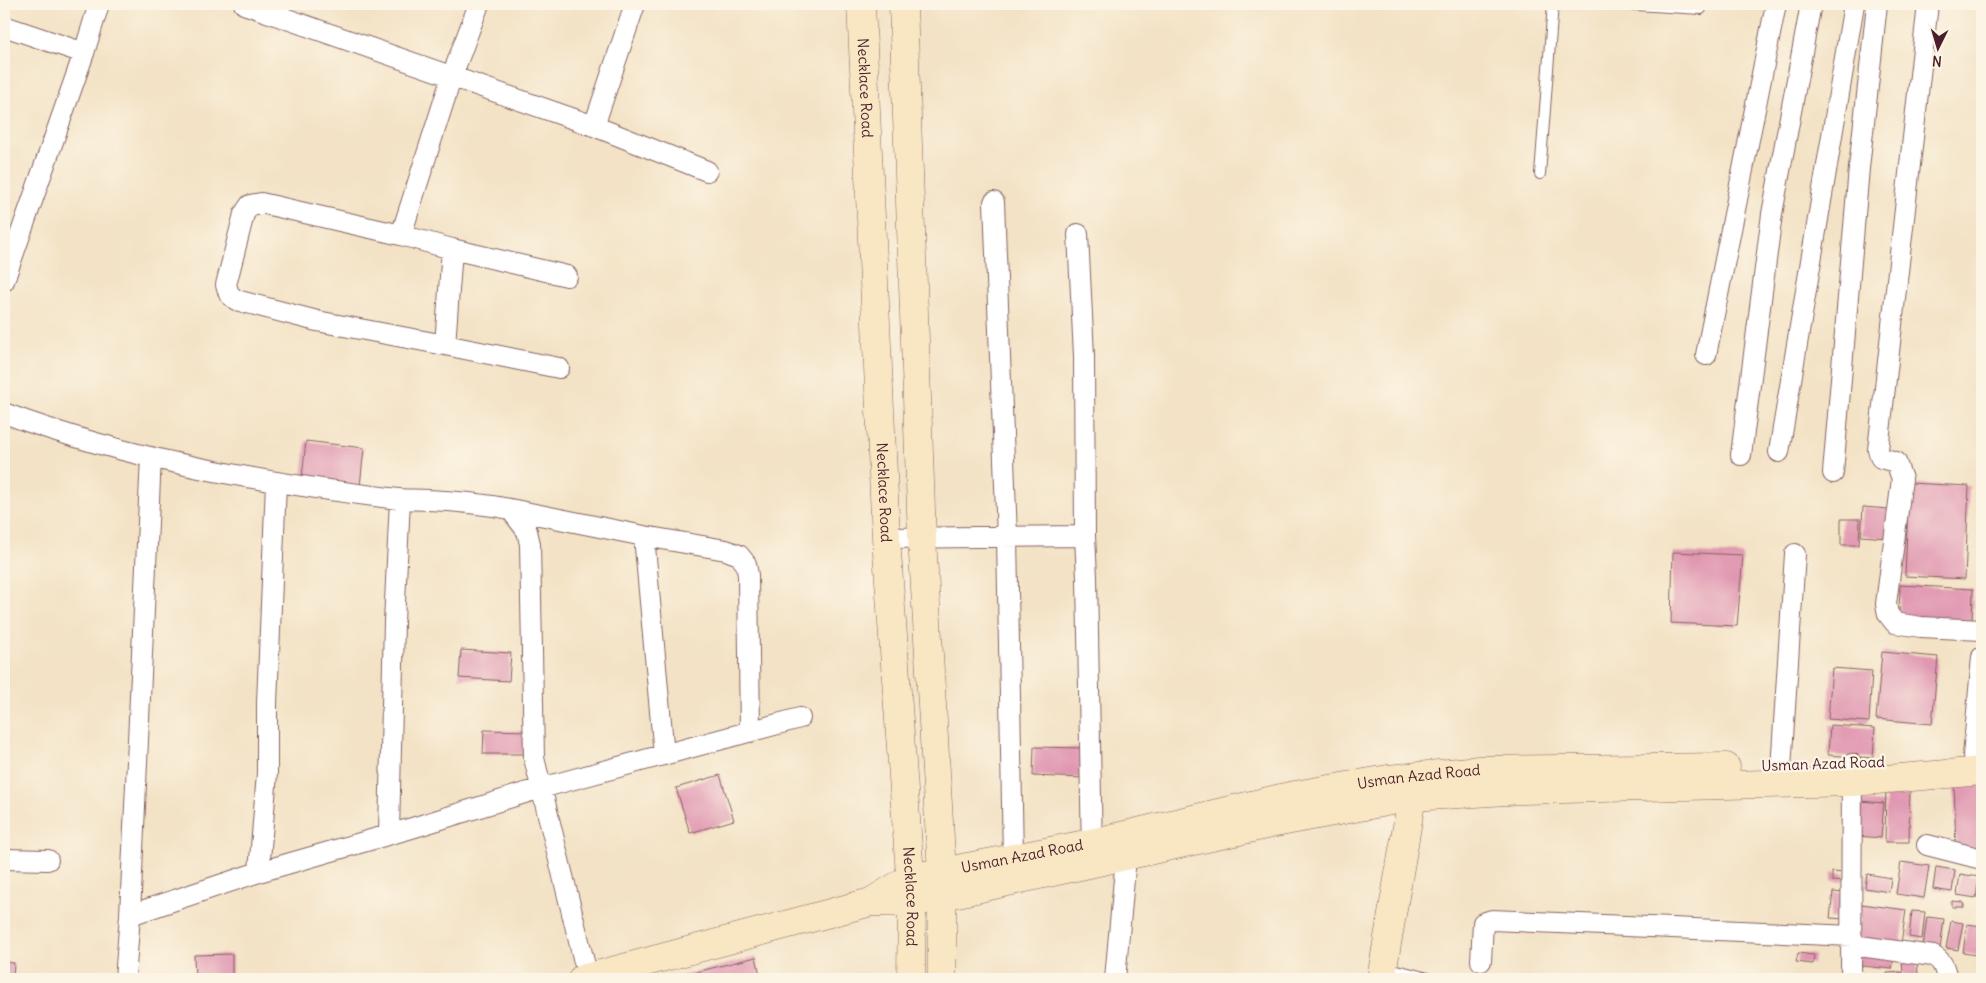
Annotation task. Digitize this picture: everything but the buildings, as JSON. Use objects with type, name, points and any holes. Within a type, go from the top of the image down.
[{"type":"main road","name":"Necklace Road","points":[[861,4],[886,538],[911,890],[911,979]]},
{"type":"main road","name":"Necklace Road","points":[[904,4],[922,538],[942,884],[942,979]]},
{"type":"main road","name":"Usman Azad Road","points":[[942,884],[1013,858],[1092,853],[1126,857],[1338,810],[1412,797],[1852,773],[1979,761]]},
{"type":"main road","name":"Usman Azad Road","points":[[585,979],[911,890],[1092,853],[1289,796],[1388,779],[1479,770],[1657,767],[1781,776]]},
{"type":"main road","points":[[1382,973],[1412,797]]},
{"type":"street","points":[[4,281],[84,53],[99,4]]},
{"type":"street","points":[[244,4],[594,126],[706,171]]},
{"type":"street","points":[[401,235],[452,76],[478,4]]},
{"type":"street","points":[[594,126],[635,4]]},
{"type":"street","points":[[1706,355],[1776,4]]},
{"type":"street","points":[[1741,455],[1772,214],[1810,4]]},
{"type":"street","points":[[1778,452],[1854,4]]},
{"type":"street","points":[[1834,474],[1859,168],[1877,4]]},
{"type":"street","points":[[1928,4],[1878,450],[1881,458],[1896,462],[1902,479],[1886,604],[1888,614],[1895,623],[1921,627],[1982,630]]},
{"type":"street","points":[[4,26],[84,53]]},
{"type":"street","points":[[994,202],[1006,537],[1013,858]]},
{"type":"street","points":[[558,368],[317,321],[236,300],[229,294],[226,285],[244,214],[250,205],[261,203],[567,276]]},
{"type":"street","points":[[1078,234],[1084,356],[1085,536],[1088,578],[1092,853]]},
{"type":"street","points":[[445,345],[452,249]]},
{"type":"street","points":[[4,413],[53,431],[150,457],[276,483],[400,500],[428,500],[491,505],[644,536],[726,550],[739,555],[746,564],[748,575],[750,732]]},
{"type":"street","points":[[125,979],[130,915],[150,457]]},
{"type":"street","points":[[258,872],[267,773],[267,702],[276,483]]},
{"type":"street","points":[[389,834],[394,622],[400,500]]},
{"type":"street","points":[[510,509],[527,531],[530,544],[534,758],[585,979]]},
{"type":"street","points":[[644,536],[664,755]]},
{"type":"street","points":[[886,538],[1085,536]]},
{"type":"street","points":[[1781,776],[1795,554]]},
{"type":"street","points":[[1979,761],[1982,657]]},
{"type":"street","points":[[130,915],[258,872],[412,828],[541,788],[800,718]]},
{"type":"street","points":[[1851,979],[1852,773]]},
{"type":"street","points":[[1927,846],[1982,859]]},
{"type":"street","points":[[1115,979],[1126,857]]},
{"type":"street","points":[[4,859],[48,860]]},
{"type":"street","points":[[1481,961],[1483,923],[1492,920],[1852,940],[1933,956],[1940,959],[1947,978]]},
{"type":"lane","points":[[1540,174],[1553,4]]},
{"type":"lane","points":[[1620,4],[1702,9]]},
{"type":"lane","points":[[1382,973],[1432,979]]}]
